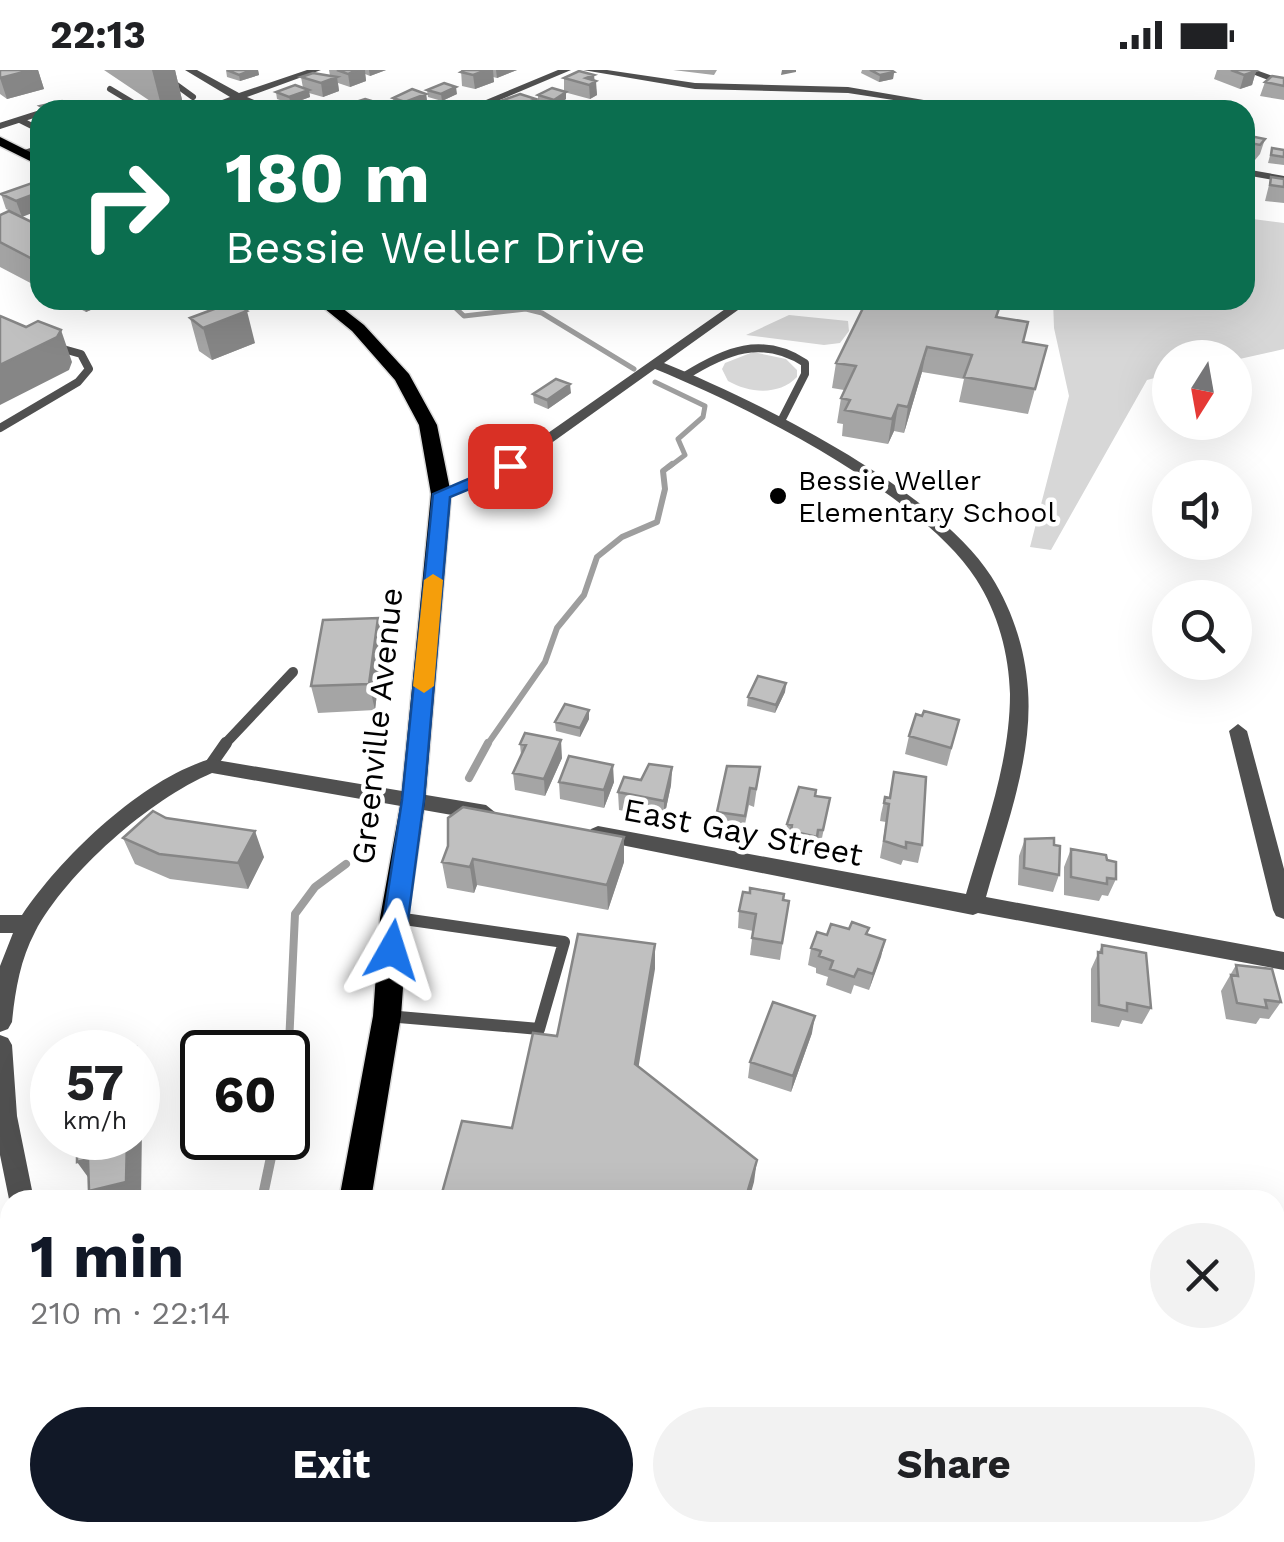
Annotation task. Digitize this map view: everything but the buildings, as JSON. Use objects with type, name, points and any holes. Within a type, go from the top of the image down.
[{"type":"main road","points":[[0,140],[30,156]]},
{"type":"main road","name":"Greenville Avenue","points":[[335,310],[358,328],[403,378],[428,425],[442,494],[413,800],[394,918],[387,1016],[357,1190]]},
{"type":"street","points":[[190,70],[246,100]]},
{"type":"street","points":[[229,100],[316,70]]},
{"type":"street","points":[[492,100],[566,70]]},
{"type":"street","points":[[588,70],[695,86],[848,90],[912,100]]},
{"type":"street","points":[[1247,70],[1284,83]]},
{"type":"street","points":[[836,80],[848,90]]},
{"type":"street","points":[[1255,174],[1284,179]]},
{"type":"street","points":[[442,494],[510,466],[732,310]]},
{"type":"street","points":[[654,364],[719,390],[905,497],[937,522],[971,560],[1007,628],[1017,666],[1019,714],[973,906]]},
{"type":"street","points":[[1238,732],[1284,910]]},
{"type":"street","points":[[0,1022],[10,964],[28,924],[50,890],[97,846],[201,769],[515,818]]},
{"type":"street","name":"East Gay Street","points":[[572,830],[1284,961]]},
{"type":"street","points":[[0,924],[28,924]]},
{"type":"street","points":[[0,1045],[5,1116],[19,1190]]},
{"type":"lane","points":[[156,70],[194,97]]},
{"type":"lane","points":[[110,89],[128,100]]},
{"type":"lane","points":[[0,126],[30,117]]},
{"type":"lane","points":[[20,120],[30,125]]},
{"type":"lane","points":[[24,153],[30,151]]},
{"type":"lane","points":[[0,222],[17,230],[30,225]]},
{"type":"lane","points":[[0,428],[64,392],[89,370],[81,354],[46,344]]},
{"type":"lane","points":[[686,376],[722,352],[739,347],[778,348],[794,354],[806,363],[806,374],[780,423]]},
{"type":"lane","points":[[201,769],[293,672]]},
{"type":"lane","points":[[387,1016],[539,1028],[564,942],[394,918]]},
{"type":"shaded area","points":[[1255,219],[1284,223],[1284,349],[1252,356],[1252,340],[1152,340],[1152,379],[1147,380],[1051,550],[1030,547],[1069,396],[1053,310],[1255,310]]},
{"type":"shaded area","points":[[789,315],[848,321],[849,331],[840,343],[824,345],[746,335]]},
{"type":"shaded area","points":[[753,352],[786,359],[797,370],[797,377],[782,387],[764,391],[728,381],[722,369],[725,363]]},
{"type":"waterway","points":[[458,310],[464,316],[517,310]]},
{"type":"waterway","points":[[530,310],[542,313],[634,369]]},
{"type":"waterway","points":[[655,382],[705,406],[703,417],[678,439],[685,455],[669,467]]},
{"type":"waterway","points":[[487,745],[545,662],[557,628],[584,595],[597,557],[622,537],[657,522],[665,489],[663,471],[672,464]]},
{"type":"waterway","points":[[469,778],[488,743]]},
{"type":"waterway","points":[[290,1030],[295,914],[315,887],[346,864]]},
{"type":"waterway","points":[[264,1190],[270,1160]]},
{"type":"slow traffic","points":[[424,686],[433,580]]},
{"type":"place","name":"Bessie Weller Elementary School","points":[[778,496]]},
{"type":"route","points":[[392,950],[413,800],[442,494],[510,466]]}]
